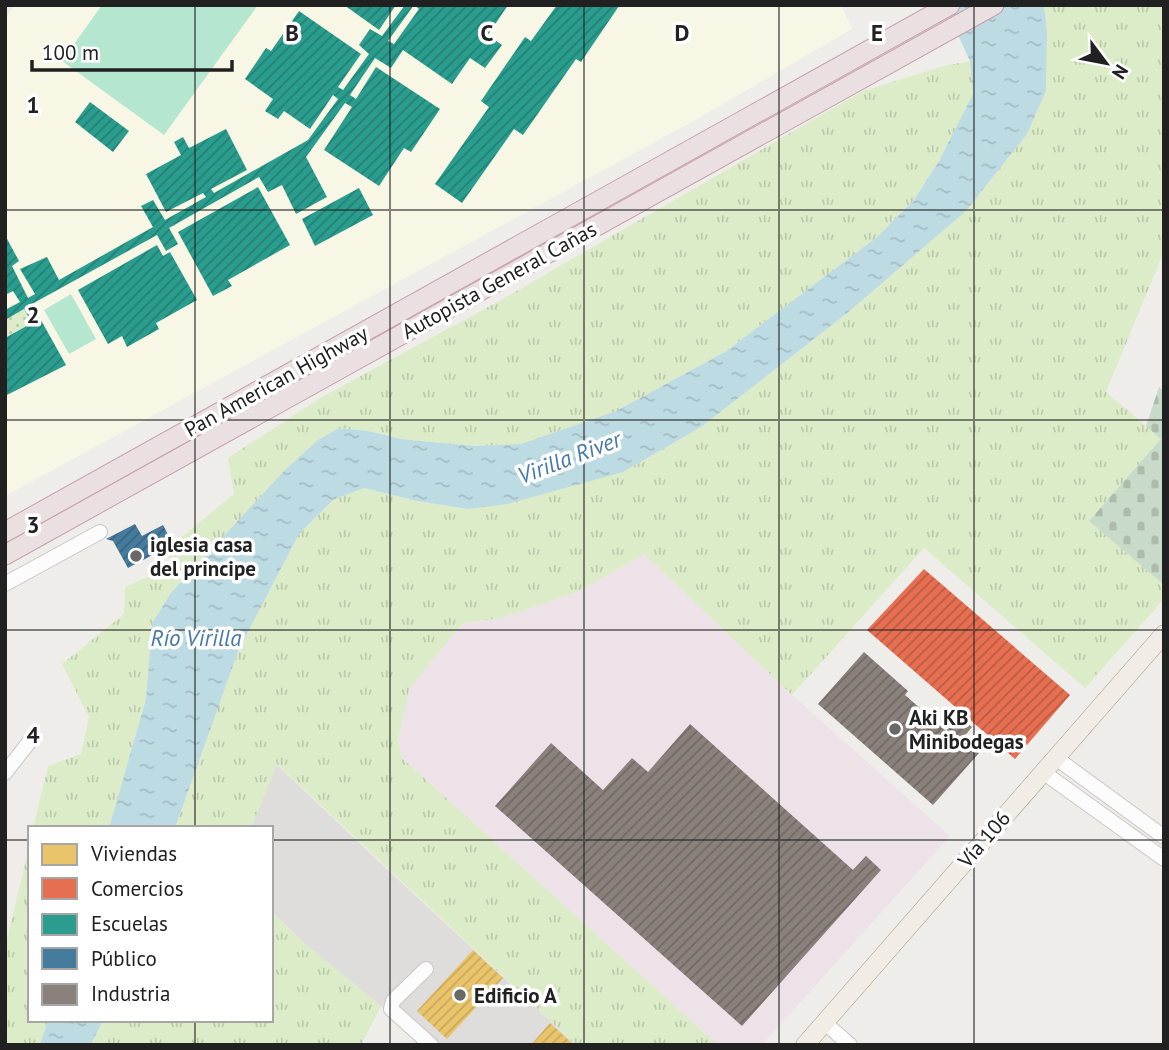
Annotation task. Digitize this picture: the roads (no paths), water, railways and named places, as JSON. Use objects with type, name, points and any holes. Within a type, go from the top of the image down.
[{"type":"highway","name":"Pan American Highway","points":[[5,532],[950,5]]},
{"type":"highway","name":"Autopista General Cañas","points":[[5,555],[994,5]]},
{"type":"main road","name":"Vía 106","points":[[805,1045],[1164,634]]},
{"type":"street","points":[[5,584],[100,532]]},
{"type":"street","points":[[5,773],[33,737]]},
{"type":"street","points":[[1056,758],[1164,837]]},
{"type":"street","points":[[1043,772],[1164,859]]},
{"type":"street","points":[[426,969],[393,1001],[391,1009],[431,1045]]},
{"type":"street","points":[[825,1023],[850,1045]]},
{"type":"water","name":"Río Virilla","points":[[944,5],[1044,5],[1047,31],[1046,91],[1027,134],[966,211],[846,314],[701,427],[623,472],[507,504],[468,509],[417,501],[364,488],[333,500],[299,534],[239,649],[176,826],[110,826],[146,699],[152,624],[170,594],[285,470],[318,440],[339,428],[368,431],[401,439],[475,446],[521,444],[616,411],[725,352],[877,237],[914,200],[939,161],[973,94],[970,61]]},
{"type":"water","points":[[47,1022],[102,1022],[91,1045],[40,1045]]},
{"type":"place","name":"iglesia casa del principe","points":[[136,556]]},
{"type":"place","name":"Aki KB Minibodegas","points":[[895,729]]},
{"type":"place","name":"Edificio A","points":[[460,995]]},
{"type":"water label","name":"Virilla River","points":[[569,457]]}]
